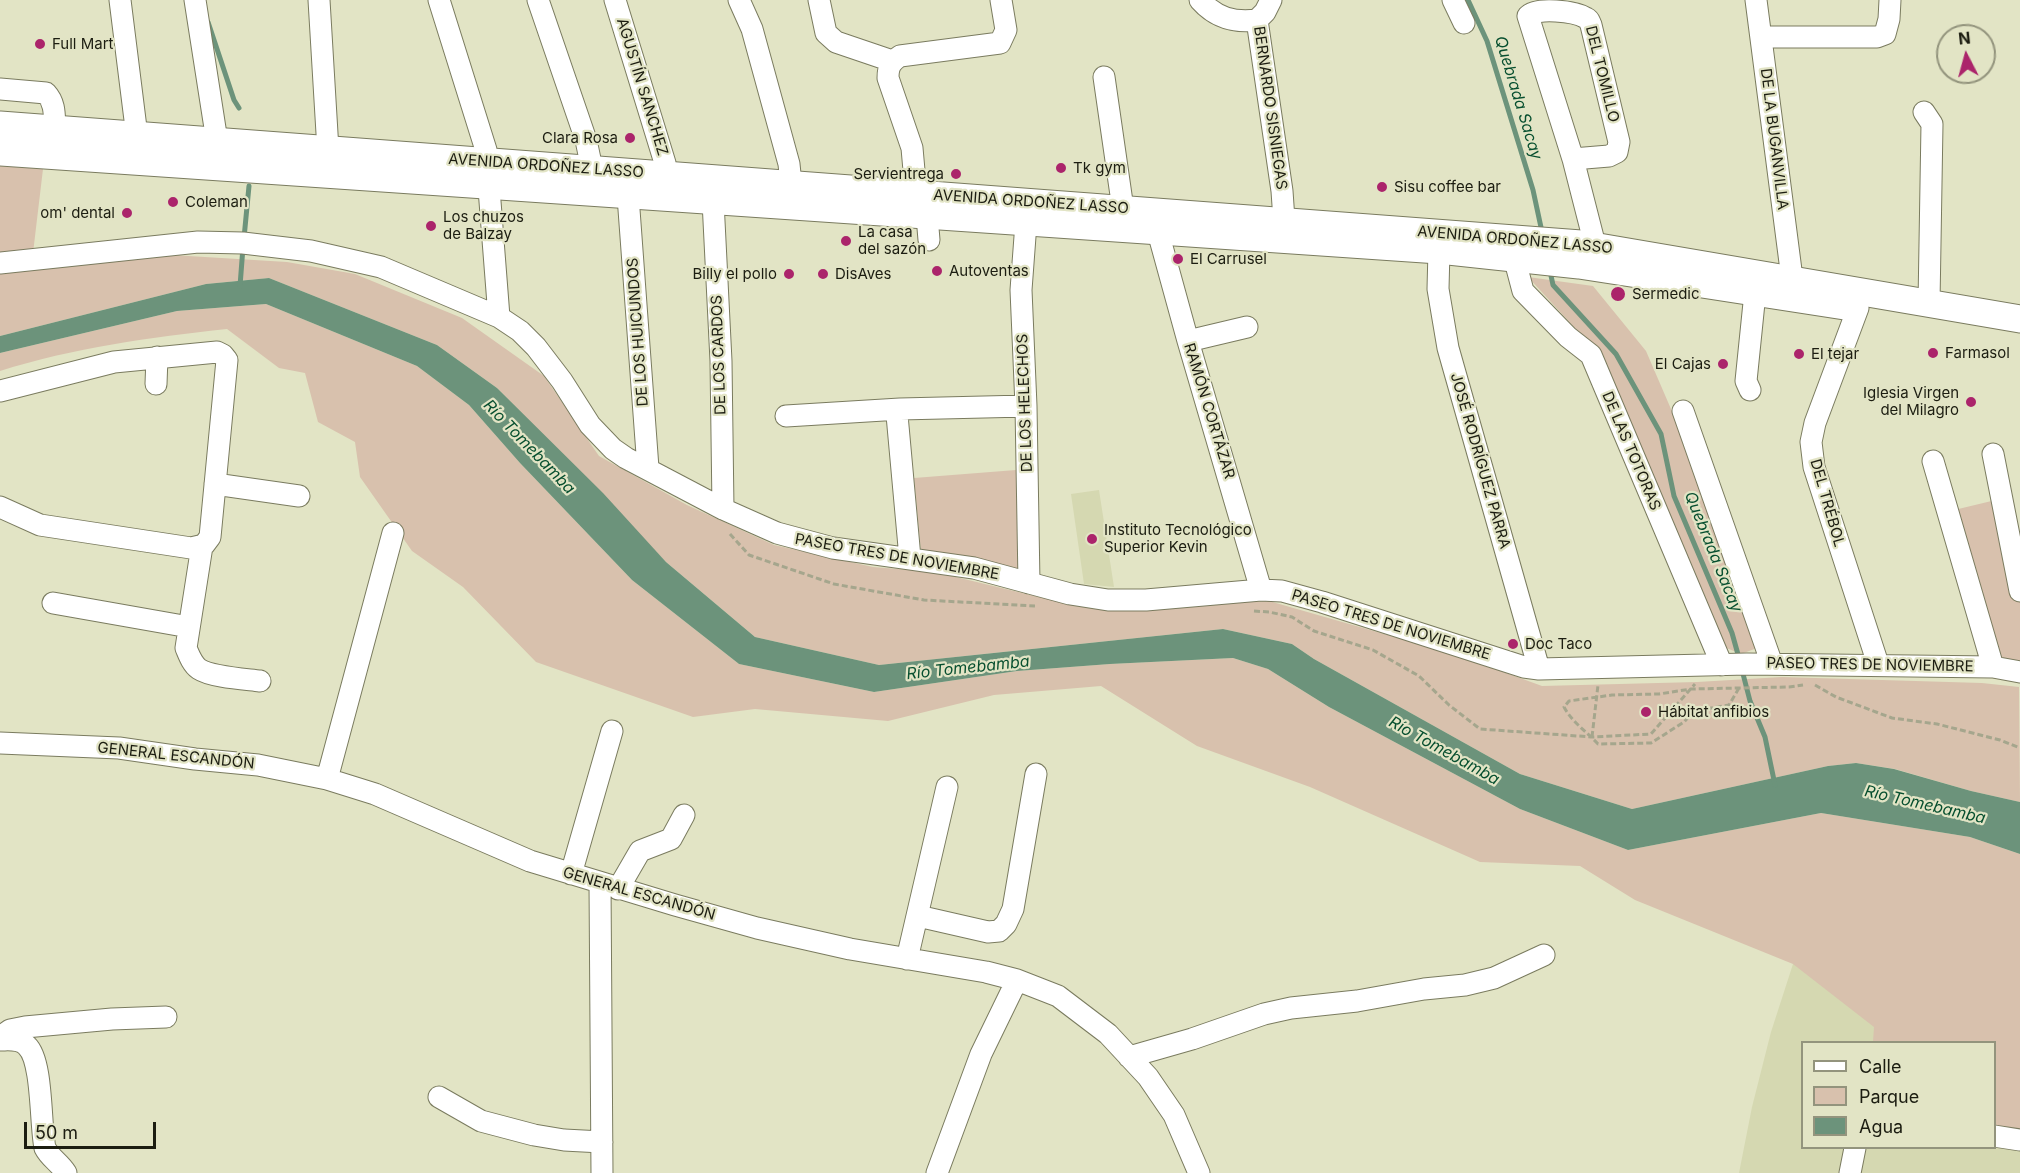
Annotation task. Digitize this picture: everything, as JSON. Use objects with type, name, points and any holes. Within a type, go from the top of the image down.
[{"type":"main road","name":"AVENIDA ORDOÑEZ LASSO","points":[[0,125],[328,150],[628,196],[1439,250],[1510,247]]},
{"type":"main road","name":"AVENIDA ORDOÑEZ LASSO","points":[[0,152],[488,174],[592,169],[791,184],[924,216],[1123,208],[1284,220],[1510,247],[1585,251],[1792,278],[2020,319]]},
{"type":"main road","name":"AVENIDA ORDOÑEZ LASSO","points":[[1585,251],[1755,292],[2020,337]]},
{"type":"street","points":[[120,0],[138,136]]},
{"type":"street","points":[[195,0],[217,141]]},
{"type":"street","points":[[319,0],[328,150]]},
{"type":"street","points":[[439,0],[482,133],[488,174],[499,317]]},
{"type":"street","points":[[538,0],[586,140],[592,169]]},
{"type":"street","name":"AGUSTÍN SANCHEZ","points":[[615,0],[665,163],[666,175]]},
{"type":"street","points":[[739,0],[752,29],[789,164],[791,184]]},
{"type":"street","points":[[819,0],[826,33],[836,42],[892,61]]},
{"type":"street","points":[[924,216],[912,148],[888,78],[888,69],[892,61],[900,56],[1000,43],[1006,30],[1001,0]]},
{"type":"street","points":[[1200,0],[1215,14],[1231,21],[1257,20]]},
{"type":"street","name":"BERNARDO SISNIEGAS","points":[[1271,0],[1265,12],[1257,20],[1282,191],[1284,220]]},
{"type":"street","points":[[1453,0],[1464,23]]},
{"type":"street","name":"DE LA BUGANVILLA","points":[[1756,0],[1792,278]]},
{"type":"street","points":[[1761,37],[1877,37],[1885,34],[1890,0]]},
{"type":"street","name":"DEL TOMILLO","points":[[1573,159],[1609,156],[1617,152],[1618,142],[1592,25],[1588,19],[1580,15],[1539,10],[1528,16],[1573,159],[1585,251]]},
{"type":"street","points":[[1104,77],[1123,208]]},
{"type":"street","points":[[0,89],[46,93],[54,106],[55,130]]},
{"type":"street","points":[[1924,112],[1932,124],[1929,303]]},
{"type":"street","name":"DE LOS HUICUNDOS","points":[[628,196],[648,468]]},
{"type":"street","name":"DE LOS CARDOS","points":[[713,201],[721,361],[723,509]]},
{"type":"street","name":"DE LOS HELECHOS","points":[[1026,223],[1021,290],[1026,406],[1029,583]]},
{"type":"street","name":"RAMÓN CORTÁZAR","points":[[1158,232],[1262,590]]},
{"type":"street","name":"PASEO TRES DE NOVIEMBRE","points":[[0,263],[198,242],[243,243],[311,251],[381,267],[499,317],[520,331],[536,347],[562,381],[590,425],[601,438],[626,458],[723,509],[777,534],[832,548],[974,568],[1070,594],[1108,600],[1146,600],[1262,590],[1282,591],[1311,598],[1524,667],[1539,669],[1772,664],[1816,674],[1878,664],[1993,667],[2020,672]]},
{"type":"street","name":"DE LAS TOTORAS","points":[[1510,247],[1523,291],[1568,338],[1591,355],[1734,664]]},
{"type":"street","name":"JOSÉ RODRÍGUEZ PARRA","points":[[1439,250],[1438,289],[1448,348],[1539,669]]},
{"type":"street","points":[[1750,390],[1746,381],[1755,292]]},
{"type":"street","name":"DEL TRÉBOL","points":[[1858,308],[1815,423],[1811,442],[1814,467],[1878,664]]},
{"type":"street","points":[[1188,341],[1247,327]]},
{"type":"street","points":[[0,391],[114,362],[217,352],[224,355],[227,360],[210,537],[202,546],[186,648],[198,669],[260,681]]},
{"type":"street","points":[[156,384],[157,357]]},
{"type":"street","points":[[786,416],[900,409],[1026,406]]},
{"type":"street","points":[[900,409],[897,415],[910,558]]},
{"type":"street","points":[[1683,411],[1772,664]]},
{"type":"street","points":[[1993,454],[2020,591]]},
{"type":"street","points":[[1933,461],[1993,667]]},
{"type":"street","points":[[215,484],[298,496]]},
{"type":"street","points":[[0,507],[40,525],[191,548],[202,546]]},
{"type":"street","points":[[327,778],[393,533]]},
{"type":"street","points":[[52,603],[189,627]]},
{"type":"street","points":[[571,874],[612,731]]},
{"type":"street","name":"GENERAL ESCANDÓN","points":[[0,743],[119,748],[258,765],[327,778],[375,794],[530,861],[609,886],[757,927],[850,949],[986,972],[1017,980],[1058,996],[1108,1034],[1148,1077],[1174,1115],[1199,1173]]},
{"type":"street","points":[[918,916],[988,932],[999,932],[1006,924],[1013,909],[1036,774]]},
{"type":"street","points":[[907,959],[947,787]]},
{"type":"street","points":[[602,1173],[609,886],[640,851],[671,839],[684,815]]},
{"type":"street","points":[[1129,1057],[1291,1008],[1466,985],[1494,978],[1544,955]]},
{"type":"street","points":[[937,1173],[981,1054],[1017,980]]},
{"type":"street","points":[[0,1039],[10,1030],[25,1027],[112,1019],[166,1017]]},
{"type":"street","points":[[0,1039],[19,1041],[27,1045],[32,1054],[39,1084],[45,1148],[50,1157],[66,1173]]},
{"type":"street","points":[[439,1097],[481,1121],[534,1135],[564,1140],[602,1142]]},
{"type":"street","points":[[1996,1136],[2020,1140]]},
{"type":"street","points":[[1850,1173],[1855,1149]]},
{"type":"path","points":[[728,531],[749,555],[834,584],[924,600],[1037,606]]},
{"type":"path","points":[[1248,611],[1269,612],[1292,617],[1314,631],[1373,650],[1419,676],[1449,705],[1480,729],[1592,737],[1652,734],[1697,682],[1734,664]]},
{"type":"path","points":[[1592,737],[1602,668]]},
{"type":"path","points":[[1739,688],[1729,705],[1694,711],[1684,722],[1651,743],[1598,744],[1569,717],[1564,707],[1569,701],[1612,694],[1659,694],[1691,689],[1739,688],[1789,687],[1816,674],[1836,697],[1892,718],[1937,724],[2020,747]]},
{"type":"shaded area","name":"Instituto Tecnológico Superior Kevin","points":[[1099,490],[1114,587],[1084,584],[1071,494]]},
{"type":"shaded area","points":[[2020,854],[2020,1173],[1739,1173],[1752,1107],[1771,1032],[1793,964]]},
{"type":"green space","points":[[0,166],[43,169],[33,253],[0,253]]},
{"type":"green space","points":[[172,255],[287,262],[355,274],[462,318],[544,376],[599,456],[687,505],[774,545],[873,567],[935,572],[1064,603],[1110,608],[1269,601],[1454,654],[1542,686],[1697,682],[1782,677],[1982,683],[2019,687],[2020,802],[1971,791],[1895,769],[1856,763],[1828,766],[1632,809],[1520,774],[1314,659],[1292,644],[1223,629],[879,665],[755,637],[666,562],[497,388],[437,345],[269,278],[206,284],[0,336],[0,272]]},
{"type":"green space","points":[[1528,277],[1593,286],[1646,351],[1677,423],[1757,648],[1741,654],[1724,647],[1596,351]]},
{"type":"green space","points":[[266,304],[417,366],[469,405],[520,463],[632,580],[739,664],[874,692],[1017,671],[1233,658],[1268,669],[1329,707],[1520,809],[1628,850],[1821,813],[1970,837],[2020,854],[2020,1137],[1996,1134],[1996,1041],[1873,1041],[1874,1027],[1793,964],[1635,900],[1580,866],[1480,862],[1310,787],[1197,746],[1101,686],[994,695],[888,721],[755,709],[693,717],[536,662],[463,587],[412,551],[360,477],[355,442],[318,422],[305,373],[279,368],[227,329],[112,344],[0,371],[0,353],[177,311]]},
{"type":"green space","points":[[1016,470],[1020,574],[921,552],[914,478]]},
{"type":"green space","points":[[2004,498],[2020,556],[2020,664],[1991,655],[1950,511]]},
{"type":"water","name":"Río Tomebamba","points":[[269,278],[437,345],[497,388],[603,493],[666,562],[755,637],[879,665],[1223,629],[1292,644],[1314,659],[1520,774],[1632,809],[1828,766],[1856,763],[1894,769],[2020,802],[2020,854],[1970,837],[1821,813],[1628,850],[1520,809],[1329,707],[1268,669],[1233,658],[1017,671],[874,692],[739,664],[632,580],[520,463],[469,405],[417,366],[266,304],[177,311],[0,353],[0,336],[206,284]]},
{"type":"waterway","name":"Quebrada Sacay","points":[[1468,0],[1487,41],[1533,190],[1542,232]]},
{"type":"waterway","points":[[208,22],[234,100],[239,108]]},
{"type":"waterway","points":[[244,238],[249,186]]},
{"type":"waterway","points":[[240,286],[243,247]]},
{"type":"waterway","name":"Quebrada Sacay","points":[[1550,271],[1553,285],[1616,354],[1661,434],[1674,496],[1732,633],[1739,658]]},
{"type":"waterway","name":"Quebrada Sacay","points":[[1742,670],[1750,701],[1765,737],[1775,785]]},
{"type":"place","name":"Full Mart","points":[[40,44]]},
{"type":"place","name":"Clara Rosa","points":[[630,138]]},
{"type":"place","name":"Tk gym","points":[[1061,168]]},
{"type":"place","name":"Servientrega","points":[[956,174]]},
{"type":"place","name":"Sisu coffee bar","points":[[1382,187]]},
{"type":"place","name":"Coleman","points":[[173,202]]},
{"type":"place","name":"om' dental","points":[[127,213]]},
{"type":"place","name":"Los chuzos de Balzay","points":[[431,226]]},
{"type":"place","name":"La casa del sazón","points":[[846,241]]},
{"type":"place","name":"El Carrusel","points":[[1178,259]]},
{"type":"place","name":"Autoventas","points":[[937,271]]},
{"type":"place","name":"Billy el pollo","points":[[789,274]]},
{"type":"place","name":"DisAves","points":[[823,274]]},
{"type":"place","name":"Sermedic","points":[[1618,294]]},
{"type":"place","name":"Farmasol","points":[[1933,353]]},
{"type":"place","name":"El tejar","points":[[1799,354]]},
{"type":"place","name":"El Cajas","points":[[1723,364]]},
{"type":"place","name":"Iglesia Virgen del Milagro","points":[[1971,402]]},
{"type":"place","name":"Instituto Tecnológico Superior Kevin","points":[[1092,539]]},
{"type":"place","name":"Doc Taco","points":[[1513,644]]},
{"type":"place","name":"Hábitat anfibios","points":[[1646,712]]}]
